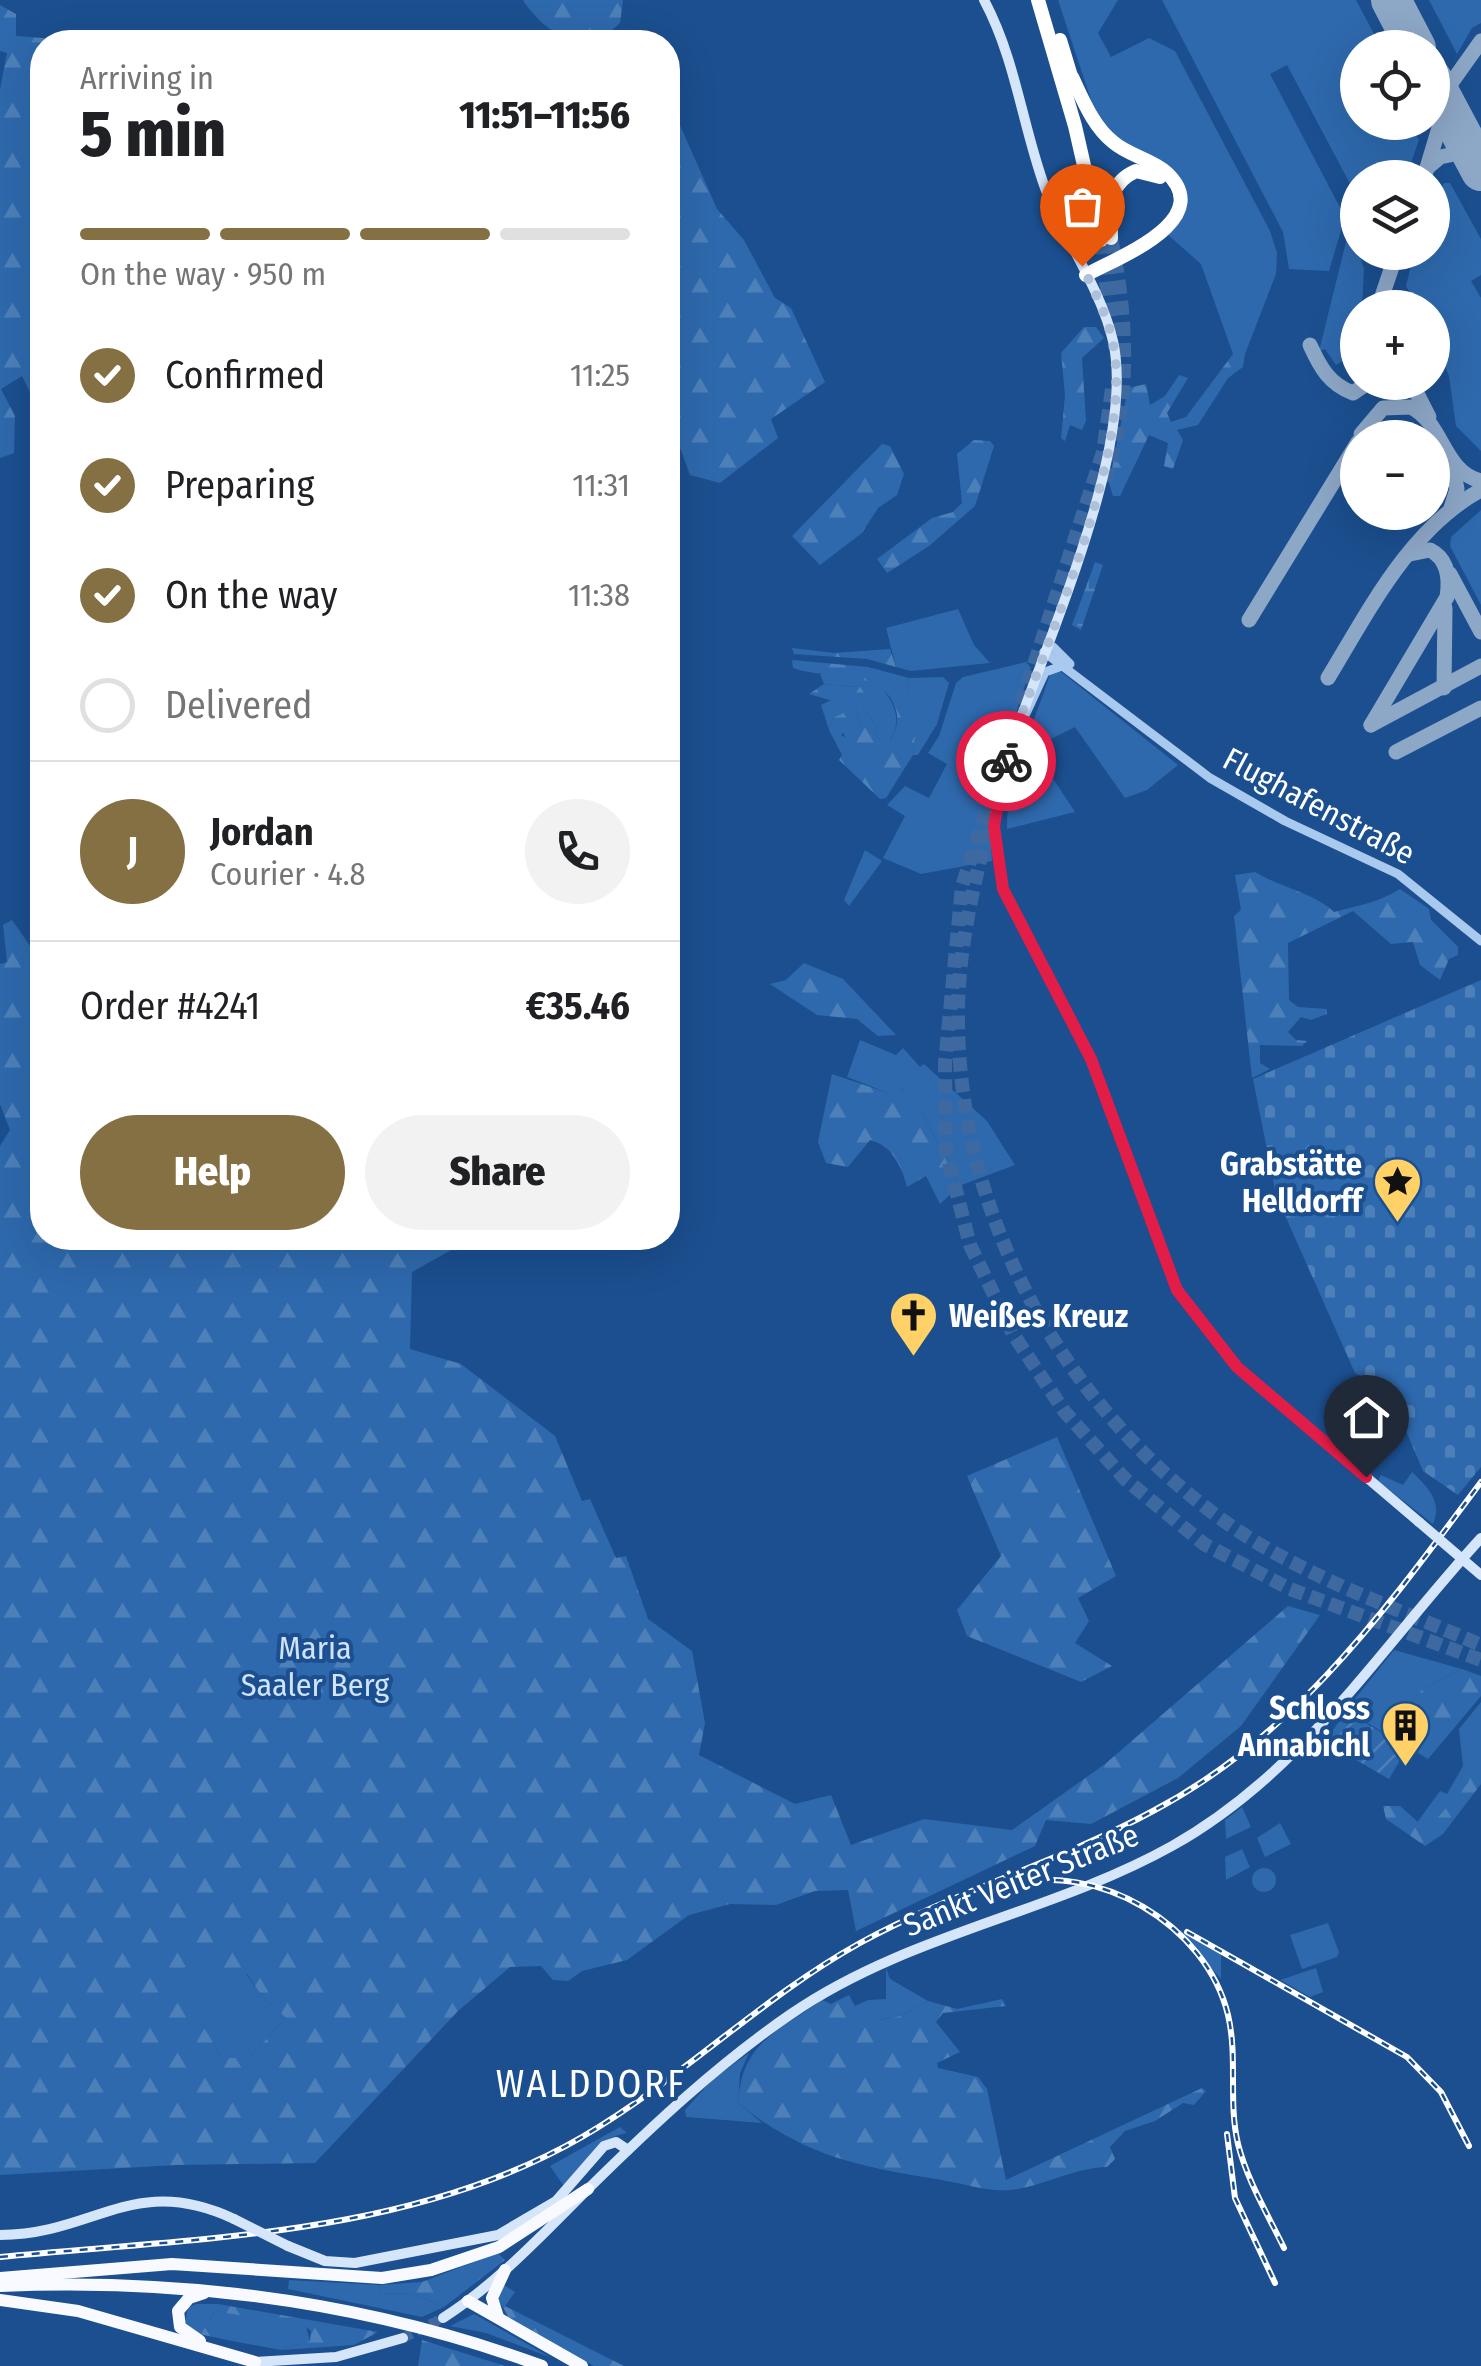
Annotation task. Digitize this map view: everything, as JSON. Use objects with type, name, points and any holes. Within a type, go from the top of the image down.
[{"type":"highway","points":[[1040,0],[1072,77],[1103,133],[1170,176],[1179,200],[1168,228],[1084,270]]},
{"type":"highway","points":[[1040,0],[1106,238]]},
{"type":"highway","points":[[1072,77],[1106,238]]},
{"type":"highway","points":[[1084,270],[1144,236],[1167,217],[1172,197],[1157,175],[1136,171],[1119,180],[1112,191],[1106,238]]},
{"type":"highway","points":[[0,2278],[172,2264],[338,2278],[399,2276],[432,2270],[499,2246],[588,2189]]},
{"type":"highway","points":[[499,2319],[492,2298],[505,2270]]},
{"type":"highway","points":[[0,2286],[209,2291],[384,2318],[542,2366]]},
{"type":"highway","points":[[209,2291],[188,2298],[178,2311],[186,2335],[259,2362]]},
{"type":"highway","points":[[0,2300],[78,2311],[238,2362],[259,2362]]},
{"type":"highway","points":[[468,2301],[582,2366]]},
{"type":"main road","points":[[984,0],[1012,68],[1043,182],[1114,346],[1116,397],[1095,502],[1000,779],[995,814],[1003,889],[1091,1059],[1177,1290],[1237,1367],[1481,1576]]},
{"type":"main road","name":"Sankt Veiter Straße","points":[[443,2318],[505,2270],[628,2150],[744,2047],[842,1982],[906,1952],[1134,1866],[1218,1818],[1315,1735],[1481,1538]]},
{"type":"main road","points":[[0,2235],[42,2230],[154,2199],[188,2201],[325,2261],[356,2263],[498,2234],[556,2202],[604,2146],[616,2142],[628,2150]]},
{"type":"main road","points":[[259,2362],[336,2357],[403,2338]]},
{"type":"street","name":"Flughafenstraße","points":[[1044,652],[1053,648],[1086,680]]},
{"type":"street","name":"Flughafenstraße","points":[[1044,652],[1086,680],[1210,778],[1285,821],[1384,866],[1431,898],[1481,941]]},
{"type":"street","points":[[1017,728],[1032,706],[1044,672],[1052,666],[1065,666]]},
{"type":"green space","points":[[523,0],[623,0],[620,23],[612,30],[551,30]]},
{"type":"green space","points":[[1058,0],[1118,0],[1098,33],[1111,57],[1149,38],[1175,51],[1270,231],[1277,253],[1276,274],[1245,354],[1233,354],[1201,264],[1167,234],[1180,186],[1117,141],[1096,115]]},
{"type":"green space","points":[[1162,0],[1356,0],[1372,30],[1340,30],[1340,140],[1419,140],[1412,160],[1340,160],[1340,165],[1287,65],[1270,74],[1340,207],[1340,234],[1329,271],[1289,269],[1283,232]]},
{"type":"green space","points":[[1429,0],[1481,0],[1481,23],[1472,28],[1457,54],[1450,30],[1445,30]]},
{"type":"green space","points":[[0,5],[16,14],[16,36],[30,37],[30,392],[22,376],[1,389],[15,416],[14,453],[0,458],[0,89],[7,53],[0,51]]},
{"type":"green space","points":[[680,125],[717,209],[744,240],[775,298],[791,308],[825,382],[771,419],[778,438],[720,483],[690,475],[681,450]]},
{"type":"green space","points":[[1450,183],[1481,239],[1481,275],[1471,281],[1481,298],[1481,451],[1456,426],[1450,383],[1450,290],[1408,290],[1410,270],[1450,270]]},
{"type":"green space","points":[[1340,266],[1340,270],[1364,270],[1363,290],[1340,290],[1340,362],[1336,365],[1325,349],[1319,351]]},
{"type":"green space","points":[[1084,327],[1096,327],[1104,338],[1082,358],[1086,421],[1082,430],[1070,425],[1065,441],[1061,438],[1065,395],[1061,353]]},
{"type":"green space","points":[[1233,354],[1245,354],[1243,367],[1228,378],[1198,425],[1177,430],[1183,440],[1173,469],[1164,466],[1168,443],[1149,435],[1120,496],[1113,496],[1109,483],[1128,388],[1146,384],[1150,405],[1165,396],[1179,375],[1188,378],[1167,413],[1171,422],[1186,417]]},
{"type":"green space","points":[[974,440],[990,441],[994,446],[975,506],[929,546],[887,573],[877,559],[932,518],[953,512],[962,503],[957,454]]},
{"type":"green space","points":[[882,444],[890,446],[904,474],[897,495],[878,508],[862,533],[820,565],[792,536]]},
{"type":"green space","points":[[1481,510],[1481,605],[1450,546],[1451,537]]},
{"type":"green space","points":[[1095,562],[1103,565],[1081,630],[1072,625]]},
{"type":"green space","points":[[958,609],[974,645],[990,663],[911,671],[896,667],[886,628]]},
{"type":"green space","points":[[792,648],[834,653],[890,649],[896,667],[867,659],[794,654]]},
{"type":"green space","points":[[792,660],[868,667],[909,678],[906,688],[917,720],[913,755],[886,798],[880,799],[839,760],[842,755],[829,730],[833,718],[846,712],[849,726],[841,735],[847,738],[861,725],[856,708],[809,694],[824,684],[860,687],[868,698],[866,712],[878,728],[875,735],[881,741],[890,740],[896,726],[896,710],[889,696],[867,681],[793,668]]},
{"type":"green space","points":[[1026,662],[1031,668],[997,786],[992,861],[921,874],[883,858],[905,816],[887,805],[905,786],[929,798],[947,764],[928,753],[939,736],[956,683],[963,677]]},
{"type":"green space","points":[[1060,671],[1178,765],[1147,790],[1125,798],[1075,727],[1033,748],[1075,812],[1007,829],[1011,789],[1022,751],[1050,674]]},
{"type":"green space","points":[[820,674],[845,674],[879,685],[895,711],[896,726],[889,741],[881,741],[875,735],[878,728],[866,712],[860,687],[824,684]]},
{"type":"green space","points":[[943,677],[949,683],[937,724],[918,755],[913,755],[916,720],[906,688],[909,678]]},
{"type":"green space","points":[[831,700],[856,708],[861,725],[847,739],[833,718],[829,730],[821,705]]},
{"type":"green space","points":[[865,850],[882,861],[849,906],[844,900]]},
{"type":"green space","points":[[1255,872],[1317,900],[1334,912],[1400,889],[1429,909],[1431,920],[1458,947],[1458,955],[1449,959],[1440,980],[1420,965],[1413,942],[1391,944],[1353,911],[1288,943],[1289,1000],[1298,1007],[1327,1009],[1327,1014],[1311,1020],[1301,1017],[1288,1032],[1296,1040],[1307,1041],[1302,1046],[1260,1045],[1260,1063],[1270,1069],[1252,1078],[1234,916],[1241,910],[1235,875]]},
{"type":"green space","name":"Maria Saaler Berg","points":[[12,920],[30,946],[30,1250],[451,1250],[412,1272],[410,1349],[461,1364],[555,1436],[582,1501],[590,1499],[616,1558],[626,1556],[648,1619],[692,1651],[705,1723],[699,1755],[795,1804],[831,1795],[851,1845],[924,1819],[1012,1830],[1105,1764],[1288,1606],[1320,1615],[1241,1726],[1178,1778],[1091,1824],[1046,1820],[1035,1846],[856,1931],[848,1890],[815,1891],[776,1905],[730,1904],[689,1915],[627,1960],[582,1971],[568,1981],[553,1980],[541,1966],[510,1967],[458,2011],[315,2163],[176,2165],[0,2175],[0,1146],[10,1130],[0,1104],[0,964],[7,962],[3,925]],"holes":[[[191,1963],[227,1991],[247,1974],[261,1995],[286,2018],[249,2058],[221,2058],[174,1975]]]},
{"type":"green space","points":[[804,963],[843,979],[896,1035],[878,1036],[857,1019],[817,1015],[770,984],[786,980]]},
{"type":"green space","points":[[1481,980],[1481,1467],[1458,1495],[1423,1471],[1389,1391],[1355,1373],[1276,1195],[1253,1079]]},
{"type":"green space","points":[[860,1040],[896,1055],[903,1048],[920,1067],[924,1064],[987,1121],[1015,1165],[959,1186],[924,1116],[903,1089],[898,1097],[847,1077]]},
{"type":"green space","points":[[832,1074],[897,1096],[904,1089],[924,1116],[959,1186],[940,1204],[926,1176],[907,1187],[895,1158],[870,1140],[848,1167],[826,1163],[818,1142]]},
{"type":"green space","points":[[1057,1437],[1116,1576],[1078,1598],[1089,1621],[1075,1643],[1112,1666],[1081,1682],[967,1636],[957,1610],[1001,1556],[967,1476]]},
{"type":"green space","points":[[1412,1472],[1435,1502],[1433,1524],[1378,1481],[1381,1475],[1403,1485]]},
{"type":"green space","points":[[1394,1650],[1462,1669],[1422,1690],[1381,1731],[1346,1710]]},
{"type":"green space","points":[[1462,1669],[1481,1676],[1481,1696],[1428,1759],[1381,1731],[1422,1690]]},
{"type":"green space","points":[[1481,1702],[1481,1775],[1434,1839],[1416,1824],[1440,1791],[1447,1794],[1463,1766],[1459,1729]]},
{"type":"green space","points":[[1346,1711],[1407,1748],[1389,1779],[1325,1742]]},
{"type":"green space","points":[[1481,1744],[1481,1784],[1443,1834],[1425,1846],[1386,1819],[1383,1806],[1400,1806],[1427,1830],[1468,1783]]},
{"type":"green space","points":[[1242,1807],[1251,1827],[1226,1839],[1225,1820]]},
{"type":"green space","points":[[1280,1823],[1291,1844],[1265,1857],[1257,1838]]},
{"type":"green space","points":[[1242,1849],[1250,1867],[1226,1880],[1225,1857]]},
{"type":"green space","points":[[1264,1868],[1273,1871],[1273,1889],[1264,1892],[1255,1889],[1252,1880],[1255,1871]]},
{"type":"green space","points":[[1328,1923],[1339,1952],[1337,1957],[1302,1969],[1290,1935]]},
{"type":"green space","points":[[1174,1927],[1221,1953],[1221,1979]]},
{"type":"green space","points":[[191,1962],[246,1974],[261,1995],[286,2018],[249,2058],[221,2058],[184,1997],[173,1975]]},
{"type":"green space","points":[[886,1968],[890,1979],[928,2001],[900,2016],[878,2020],[868,2000],[886,1999]]},
{"type":"green space","points":[[1316,1968],[1323,1992],[1310,1997],[1280,1980]]},
{"type":"green space","points":[[849,1995],[855,2006],[868,2000],[879,2020],[900,2016],[928,2001],[957,2009],[1002,1999],[1006,2006],[943,2013],[936,2022],[960,2052],[937,2063],[938,2068],[978,2077],[987,2089],[1006,2180],[1202,2088],[1206,2091],[1194,2105],[1183,2103],[1155,2121],[1125,2131],[1110,2147],[1115,2159],[1107,2167],[1082,2170],[1023,2188],[985,2189],[859,2164],[810,2148],[738,2103],[746,2066],[764,2041],[822,2000],[831,2004]]},
{"type":"green space","points":[[749,2053],[740,2073],[738,2103],[762,2123],[686,2117],[685,2110],[713,2079]]},
{"type":"green space","points":[[620,2127],[627,2133],[598,2147],[563,2185],[550,2166]]},
{"type":"green space","points":[[498,2253],[505,2260],[444,2307],[413,2294],[381,2293],[379,2285],[422,2282]]},
{"type":"green space","points":[[289,2280],[379,2285],[381,2293],[413,2294],[444,2307],[422,2317],[288,2289]]},
{"type":"green space","points":[[504,2285],[515,2292],[505,2306],[624,2366],[594,2366],[509,2318],[498,2299]]},
{"type":"green space","points":[[218,2304],[378,2332],[354,2345],[281,2350],[310,2341],[311,2331],[215,2311],[210,2319],[241,2335],[232,2341],[199,2334],[185,2323],[188,2308]]},
{"type":"green space","points":[[215,2311],[306,2326],[310,2341],[281,2350],[232,2341],[240,2335],[210,2319]]},
{"type":"green space","points":[[474,2314],[552,2358],[486,2333],[450,2326]]},
{"type":"green space","points":[[422,2340],[505,2366],[418,2366]]},
{"type":"taxiway","points":[[1450,85],[1481,41]]},
{"type":"taxiway","points":[[1429,160],[1435,140]]},
{"type":"taxiway","points":[[1436,160],[1459,153],[1478,166]]},
{"type":"taxiway","points":[[1384,290],[1391,270]]},
{"type":"taxiway","points":[[1310,345],[1326,374],[1340,386]]},
{"type":"taxiway","points":[[1420,400],[1429,417]]},
{"type":"taxiway","points":[[1373,420],[1383,408],[1411,407],[1427,420]]},
{"type":"taxiway","points":[[1450,456],[1468,476],[1481,481]]},
{"type":"taxiway","points":[[1451,459],[1457,489],[1451,508]]},
{"type":"taxiway","points":[[1249,620],[1340,471]]},
{"type":"taxiway","points":[[1328,678],[1375,600],[1412,549],[1456,506],[1481,490]]},
{"type":"taxiway","points":[[1371,725],[1447,597],[1448,576],[1441,558],[1430,550],[1410,554]]},
{"type":"taxiway","points":[[1450,574],[1481,632]]},
{"type":"taxiway","points":[[1444,688],[1445,608]]},
{"type":"taxiway","points":[[1371,725],[1481,666]]},
{"type":"taxiway","points":[[1396,752],[1481,708]]},
{"type":"runway","points":[[1391,0],[1407,30]]},
{"type":"runway","points":[[1450,113],[1481,171]]},
{"type":"tunnel","points":[[1105,481],[1119,420],[1124,360],[1121,299],[1111,238]]},
{"type":"tunnel","points":[[1101,240],[1112,333]]},
{"type":"tunnel","points":[[1112,389],[1103,452],[962,886],[945,1063],[946,1151],[970,1245],[1013,1334],[1064,1411],[1125,1479],[1204,1544],[1290,1589],[1481,1660]]},
{"type":"tunnel","points":[[993,809],[962,959],[958,1010],[962,1084],[975,1157],[997,1227],[1027,1294],[1065,1357],[1109,1416],[1160,1469],[1217,1516],[1311,1572],[1481,1645]]},
{"type":"tunnel","points":[[403,2338],[443,2318]]},
{"type":"railway","points":[[0,2257],[224,2237],[373,2214],[445,2195],[515,2170],[582,2137],[860,1943],[1117,1829],[1205,1780],[1252,1745],[1335,1666],[1481,1482]]},
{"type":"railway","points":[[1008,1885],[1042,1880],[1077,1882],[1111,1892],[1143,1907],[1197,1953],[1216,1982],[1228,2015],[1238,2144],[1258,2197],[1284,2248]]},
{"type":"railway","points":[[1187,1932],[1407,2057],[1441,2092],[1469,2146]]},
{"type":"railway","points":[[1227,2134],[1235,2198],[1275,2283]]},
{"type":"way so far","points":[[1006,761],[1095,502],[1113,424],[1118,383],[1114,346],[1082,266]]},
{"type":"place","name":"Grabstätte Helldorff","points":[[1397,1224]]},
{"type":"place","name":"Weißes Kreuz","points":[[914,1358]]},
{"type":"place","name":"Schloss Annabichl","points":[[1405,1768]]},
{"type":"district","name":"WALDDORF","points":[[591,2084]]},
{"type":"route","points":[[1006,761],[994,826],[1003,889],[1013,916],[1091,1059],[1177,1290],[1200,1325],[1237,1367],[1366,1477]]}]
